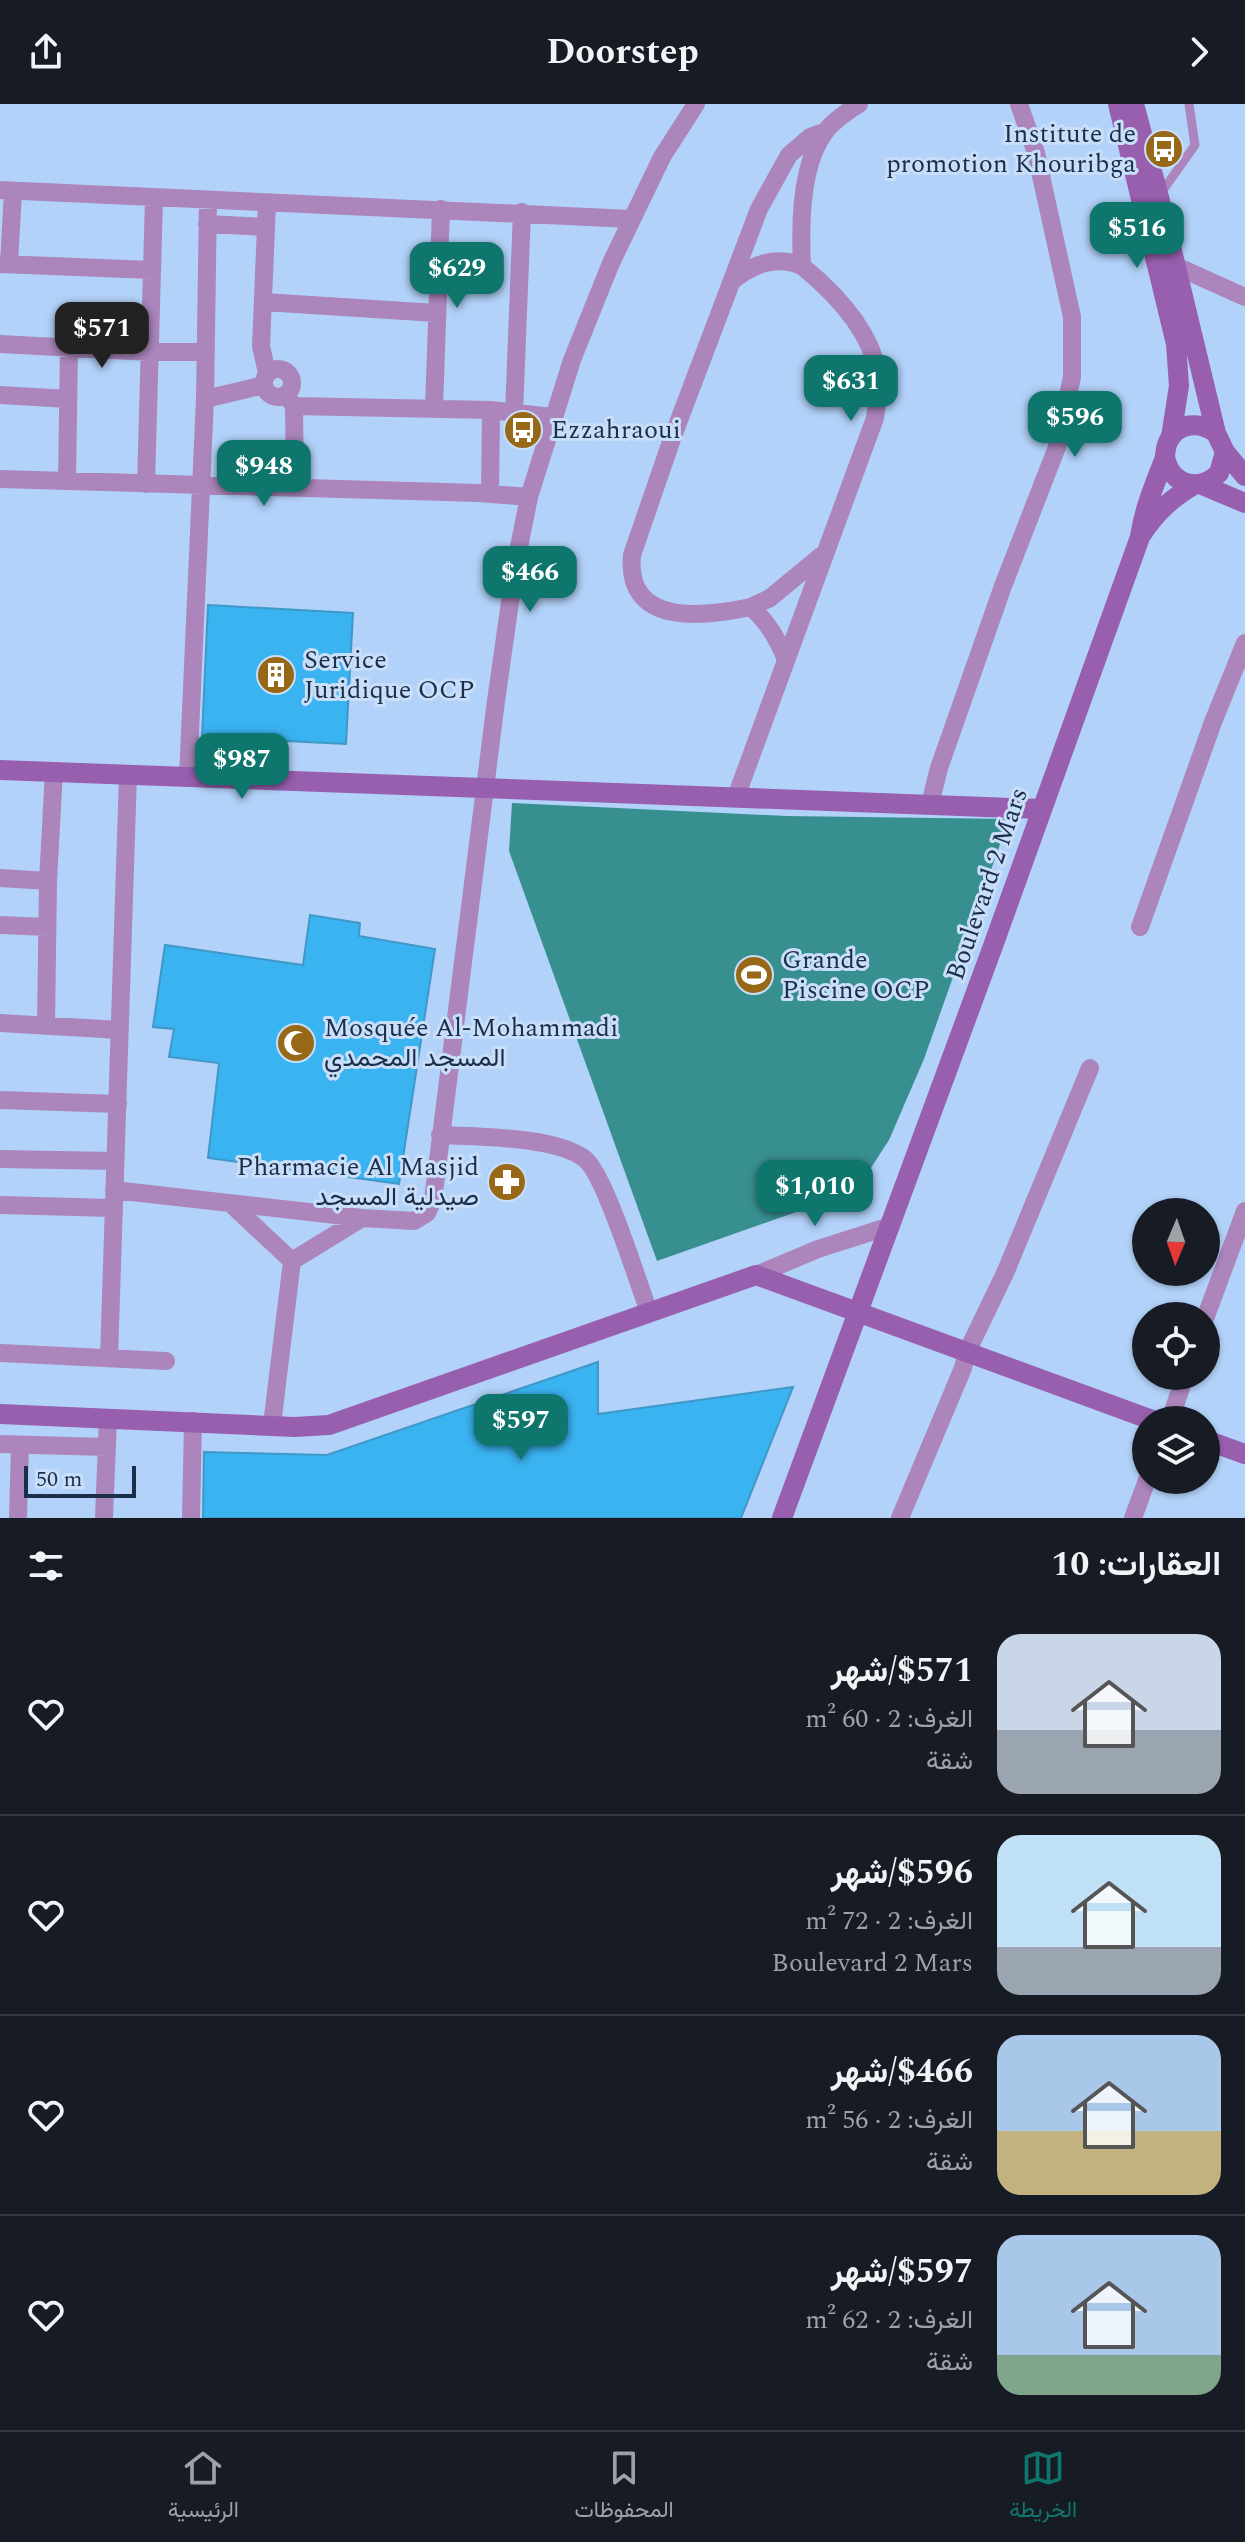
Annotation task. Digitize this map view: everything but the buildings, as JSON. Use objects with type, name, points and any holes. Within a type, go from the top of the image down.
[{"type":"street","points":[[0,1205],[113,1199],[231,1204],[414,1221],[427,1213],[433,1200],[515,567],[529,497],[552,417],[590,314],[631,219],[673,136],[696,104]]},
{"type":"street","points":[[823,554],[770,598],[751,607],[704,614],[665,611],[654,606],[638,591],[631,568],[632,555],[673,436],[759,209],[781,167],[798,145],[824,132],[859,104]]},
{"type":"street","points":[[930,804],[939,768],[989,627],[1057,447],[1072,377],[1072,317],[1036,153],[1019,104]]},
{"type":"street","points":[[1118,104],[1176,344],[1179,386],[1171,437],[1146,504],[1140,537]]},
{"type":"street","points":[[1134,104],[1220,443],[1219,473],[1163,507],[1140,537]]},
{"type":"street","points":[[802,266],[800,217],[803,192],[824,132]]},
{"type":"street","points":[[152,270],[4,264],[7,191],[631,219]]},
{"type":"street","points":[[146,484],[154,199]]},
{"type":"street","points":[[188,777],[205,399],[208,201]]},
{"type":"street","points":[[266,379],[261,346],[267,203]]},
{"type":"street","points":[[434,408],[441,209]]},
{"type":"street","points":[[514,413],[522,212]]},
{"type":"street","points":[[207,224],[266,227]]},
{"type":"street","points":[[731,282],[753,266],[768,261],[787,261],[802,266],[838,298],[867,343],[878,376],[875,418],[736,797]]},
{"type":"street","points":[[1176,266],[1245,297]]},
{"type":"street","points":[[264,302],[436,313]]},
{"type":"street","points":[[0,344],[205,352]]},
{"type":"street","points":[[67,481],[69,347]]},
{"type":"street","points":[[205,399],[266,379],[281,369],[290,375],[295,487]]},
{"type":"street","points":[[0,395],[68,399]]},
{"type":"street","points":[[290,400],[491,410],[552,417]]},
{"type":"street","points":[[490,494],[491,410]]},
{"type":"street","points":[[1171,437],[1189,425],[1203,426],[1245,476]]},
{"type":"street","points":[[1165,457],[1174,476],[1245,503]]},
{"type":"street","points":[[0,479],[529,497]]},
{"type":"street","name":"Boulevard 2 Mars","points":[[782,1518],[1140,537]]},
{"type":"street","points":[[751,607],[778,639],[786,660]]},
{"type":"street","points":[[1140,927],[1213,722],[1245,643]]},
{"type":"street","points":[[0,770],[1041,809]]},
{"type":"street","points":[[46,1026],[48,881],[54,771]]},
{"type":"street","points":[[109,1358],[128,775]]},
{"type":"street","points":[[0,878],[48,881]]},
{"type":"street","points":[[0,925],[47,927]]},
{"type":"street","points":[[0,1023],[120,1030]]},
{"type":"street","points":[[900,1518],[967,1352],[1006,1271],[1090,1068]]},
{"type":"street","points":[[0,1100],[118,1104]]},
{"type":"street","points":[[440,1135],[551,1145],[573,1151],[584,1158],[591,1164],[603,1187],[649,1312]]},
{"type":"street","points":[[0,1159],[115,1161]]},
{"type":"street","points":[[231,1204],[292,1261]]},
{"type":"street","points":[[1211,1302],[1245,1211]]},
{"type":"street","points":[[292,1261],[362,1218]]},
{"type":"street","points":[[0,1414],[315,1427],[351,1419],[756,1275],[818,1249],[890,1226]]},
{"type":"street","points":[[272,1425],[292,1261]]},
{"type":"street","points":[[756,1275],[1132,1413]]},
{"type":"street","points":[[0,1353],[166,1361]]},
{"type":"street","points":[[104,1518],[108,1418]]},
{"type":"street","points":[[191,1518],[193,1421]]},
{"type":"street","points":[[0,1444],[106,1447]]},
{"type":"street","points":[[18,1518],[20,1445]]},
{"type":"street","points":[[1220,1445],[1245,1454]]},
{"type":"street","points":[[1133,1518],[1142,1494]]},
{"type":"lane","points":[[1159,197],[1195,145],[1189,104]]},
{"type":"shaded area","name":"Grande Piscine OCP","points":[[512,803],[786,816],[1009,819],[924,1059],[889,1140],[856,1191],[657,1261],[509,851]]},
{"type":"place","name":"Institute de promotion Khouribga","points":[[1164,149]]},
{"type":"place","name":"Ezzahraoui","points":[[523,430]]},
{"type":"place","name":"Service Juridique OCP","points":[[276,675]]},
{"type":"place","name":"Grande Piscine OCP","points":[[754,975]]},
{"type":"place","name":"Mosquée Al-Mohammadi المسجد المحمدي","points":[[296,1043]]},
{"type":"place","name":"Pharmacie Al Masjid صيدلية المسجد","points":[[507,1182]]}]
